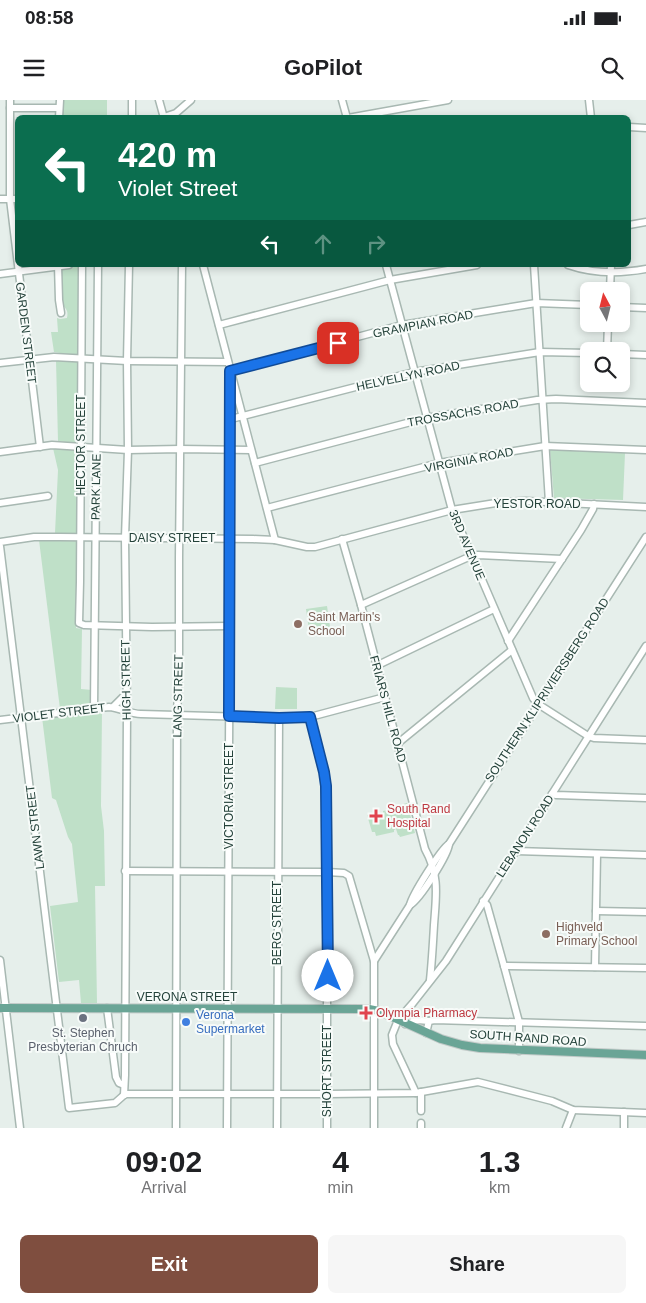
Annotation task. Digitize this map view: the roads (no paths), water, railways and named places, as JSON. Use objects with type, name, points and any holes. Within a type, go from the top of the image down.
[{"type":"main road","name":"VERONA STREET","points":[[3,1008],[375,1009]]},
{"type":"main road","name":"SOUTH RAND ROAD","points":[[375,1009],[426,1033],[462,1045],[519,1051],[646,1054]]},
{"type":"street","name":"GARDEN STREET","points":[[10,100],[10,199],[15,244]]},
{"type":"street","points":[[59,115],[60,100]]},
{"type":"street","points":[[132,100],[132,115]]},
{"type":"street","points":[[159,100],[163,115]]},
{"type":"street","points":[[170,115],[176,113],[190,100]]},
{"type":"street","points":[[342,100],[347,115]]},
{"type":"street","points":[[363,115],[448,100]]},
{"type":"street","points":[[589,100],[592,115]]},
{"type":"street","points":[[10,108],[60,108]]},
{"type":"street","points":[[631,127],[646,128]]},
{"type":"street","points":[[0,199],[15,199]]},
{"type":"street","points":[[631,225],[646,222]]},
{"type":"street","name":"GARDEN STREET","points":[[18,267],[40,447]]},
{"type":"street","points":[[0,274],[50,267]]},
{"type":"street","points":[[58,267],[61,313]]},
{"type":"street","name":"HECTOR STREET","points":[[82,267],[80,624],[95,626]]},
{"type":"street","name":"PARK LANE","points":[[94,709],[98,267]]},
{"type":"street","name":"HIGH STREET","points":[[125,1095],[127,712],[125,538],[128,450],[129,267]]},
{"type":"street","name":"LANG STREET","points":[[176,1128],[177,715],[182,267]]},
{"type":"street","points":[[204,267],[275,540]]},
{"type":"street","name":"3RD AVENUE","points":[[387,267],[452,510],[531,695],[538,704],[588,736],[594,738],[646,740]]},
{"type":"street","points":[[219,325],[390,280],[465,267]]},
{"type":"street","points":[[534,267],[549,502]]},
{"type":"street","points":[[575,267],[588,271],[611,273],[646,269]]},
{"type":"street","points":[[610,282],[611,267]]},
{"type":"street","name":"GRAMPIAN ROAD","points":[[231,372],[402,326],[536,304],[580,305]]},
{"type":"street","points":[[630,307],[646,308]]},
{"type":"street","name":"HELVELLYN ROAD","points":[[231,420],[414,372],[540,352],[580,353]]},
{"type":"street","points":[[630,354],[646,355]]},
{"type":"street","points":[[0,363],[54,357],[98,360],[228,362]]},
{"type":"street","name":"VICTORIA STREET","points":[[227,1128],[231,372]]},
{"type":"street","name":"TROSSACHS ROAD","points":[[255,463],[426,418],[542,399],[646,403]]},
{"type":"street","points":[[0,452],[52,445],[128,450],[251,450]]},
{"type":"street","name":"VIRGINIA ROAD","points":[[267,508],[439,464],[545,446],[646,450]]},
{"type":"street","points":[[0,503],[48,496]]},
{"type":"street","name":"YESTOR ROAD","points":[[342,539],[452,510],[502,502],[549,502],[646,507]]},
{"type":"street","points":[[508,641],[562,559],[593,509],[594,504]]},
{"type":"street","name":"DAISY STREET","points":[[0,542],[34,537],[230,538],[275,540],[313,547],[342,539]]},
{"type":"street","name":"SOUTHERN KLIPRIVIERSBERG ROAD","points":[[410,905],[414,903],[423,890],[446,845],[449,844],[646,537]]},
{"type":"street","name":"FRIARS HILL ROAD","points":[[342,539],[432,872],[435,903],[430,982]]},
{"type":"street","name":"LAWN STREET","points":[[0,546],[69,1108],[116,1103],[125,1095]]},
{"type":"street","points":[[360,605],[472,556],[562,559]]},
{"type":"street","points":[[376,666],[494,609]]},
{"type":"street","points":[[95,626],[230,626]]},
{"type":"street","name":"LEBANON ROAD","points":[[401,1022],[442,966],[646,646]]},
{"type":"street","points":[[397,744],[512,650]]},
{"type":"street","points":[[113,707],[126,694]]},
{"type":"street","name":"VIOLET STREET","points":[[0,720],[113,707],[141,714],[279,718],[310,717],[385,697]]},
{"type":"street","name":"SHORT STREET","points":[[310,717],[326,779],[327,800],[328,1128]]},
{"type":"street","name":"BERG STREET","points":[[277,1128],[279,718]]},
{"type":"street","points":[[552,794],[646,798]]},
{"type":"street","points":[[516,851],[646,855]]},
{"type":"street","points":[[427,854],[441,856]]},
{"type":"street","points":[[595,967],[597,854]]},
{"type":"street","points":[[125,872],[327,872],[348,874],[351,878],[374,961],[374,1128]]},
{"type":"street","name":"SOUTHERN KLIPRIVIERSBERG ROAD","points":[[374,961],[412,899],[432,872]]},
{"type":"street","points":[[423,890],[435,893]]},
{"type":"street","points":[[483,901],[487,905],[519,1022],[519,1051]]},
{"type":"street","points":[[596,911],[646,912]]},
{"type":"street","points":[[0,960],[3,1008],[20,1128]]},
{"type":"street","points":[[432,960],[442,966]]},
{"type":"street","points":[[504,966],[646,968]]},
{"type":"street","points":[[108,1008],[116,1077],[119,1083],[124,1085]]},
{"type":"street","points":[[421,1111],[418,1093],[393,1044],[392,1035],[401,1022],[444,1020],[646,1026]]},
{"type":"street","points":[[426,1033],[429,1021]]},
{"type":"street","points":[[125,1095],[176,1093],[418,1093],[478,1082],[552,1101],[573,1110],[646,1113]]},
{"type":"street","points":[[566,1128],[573,1110]]},
{"type":"street","points":[[624,1112],[624,1128]]},
{"type":"place","name":"Saint Martin's School","points":[[298,624]]},
{"type":"place","name":"South Rand Hospital","points":[[376,816]]},
{"type":"place","name":"Highveld Primary School","points":[[546,934]]},
{"type":"place","name":"Olympia Pharmacy","points":[[366,1013]]},
{"type":"place","name":"St. Stephen Presbyterian Chruch","points":[[83,1018]]},
{"type":"place","name":"Verona Supermarket","points":[[186,1022]]}]
